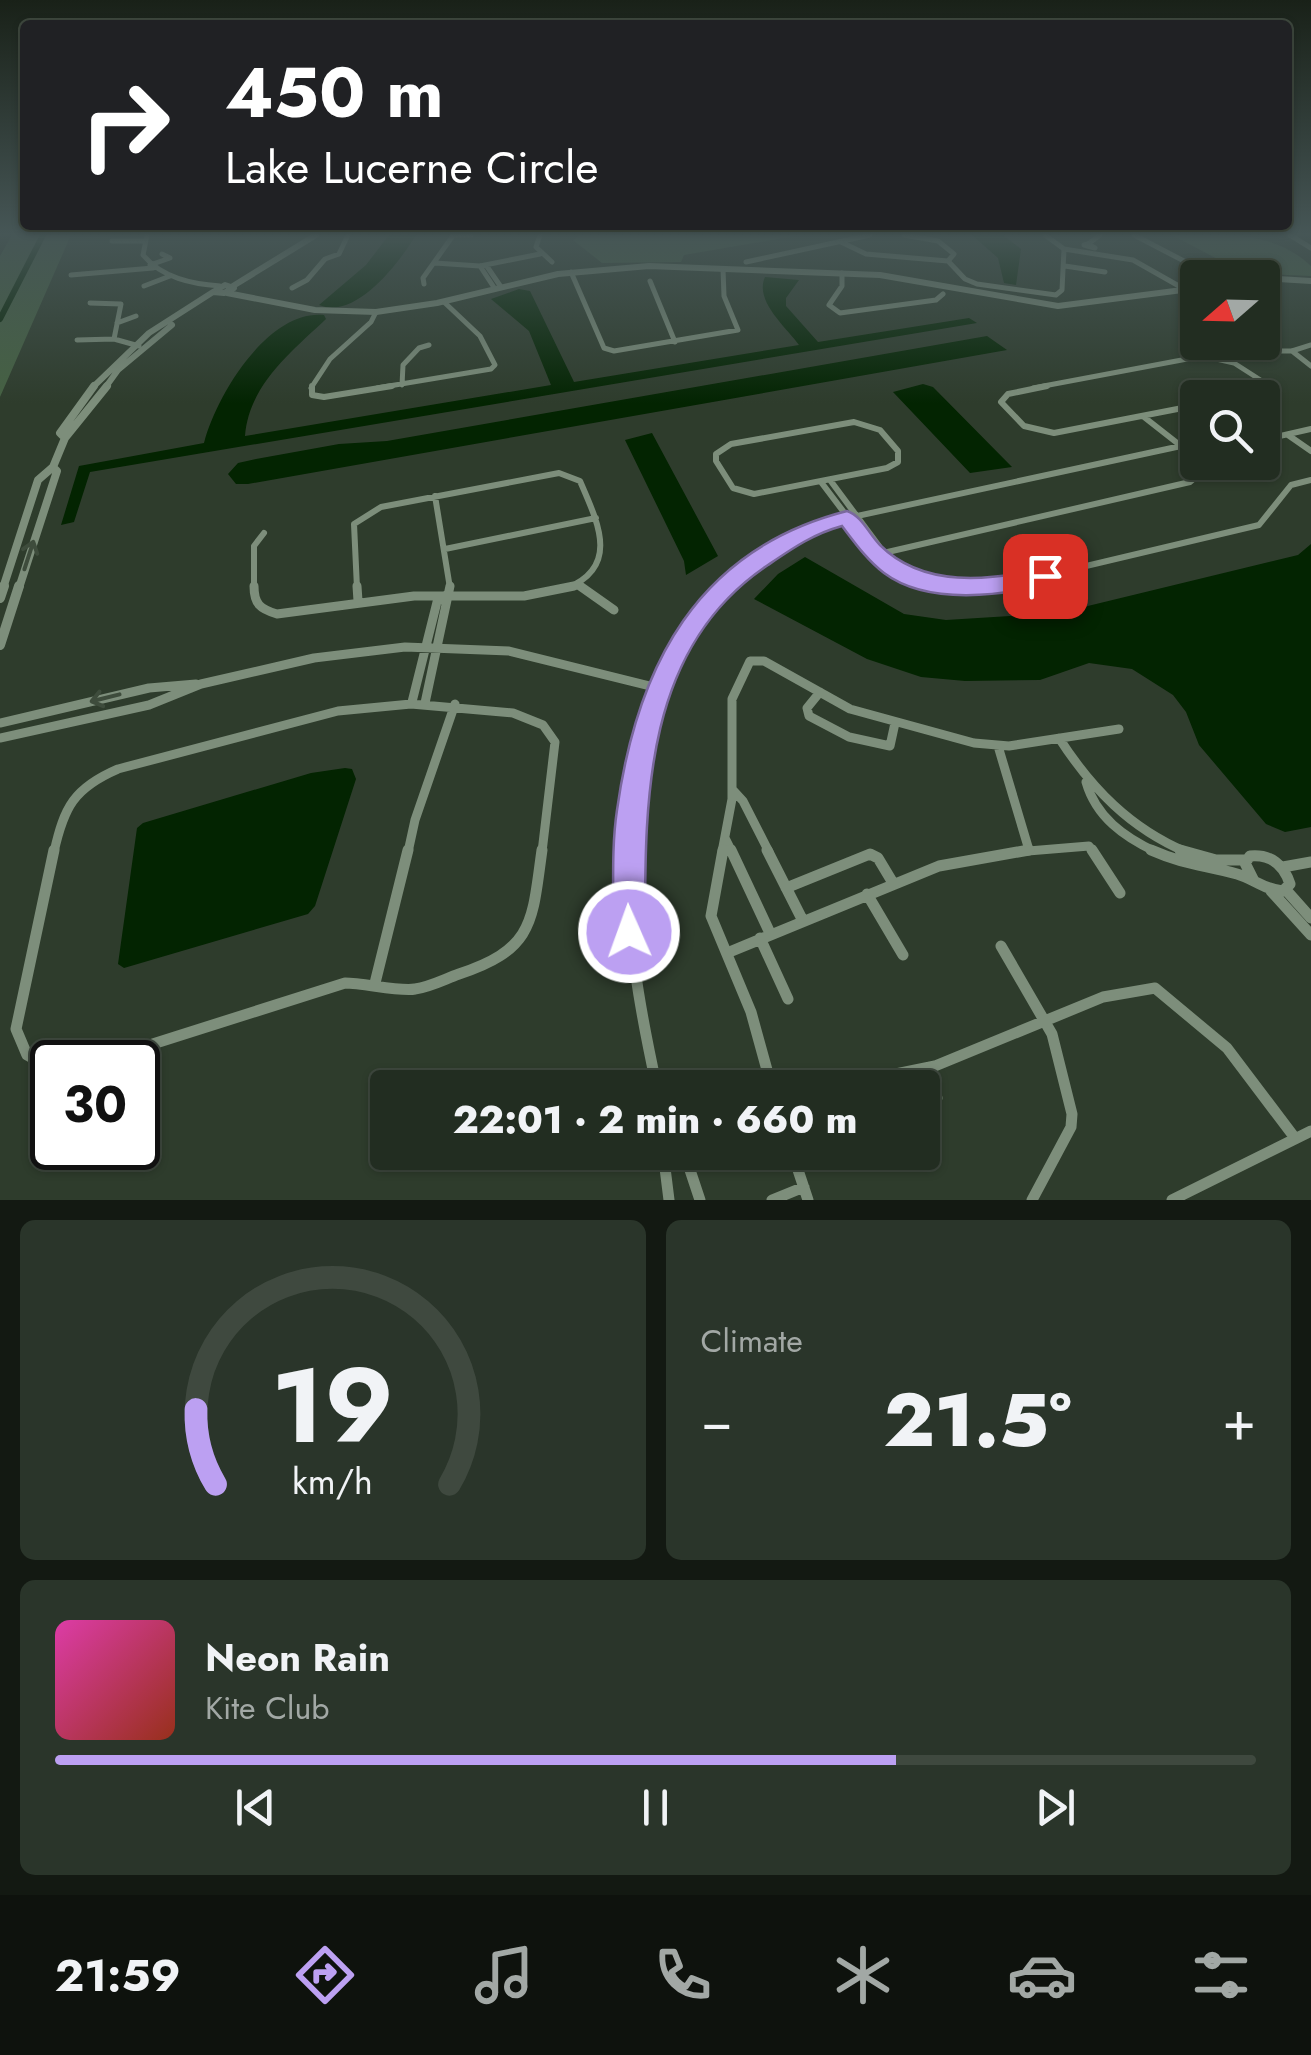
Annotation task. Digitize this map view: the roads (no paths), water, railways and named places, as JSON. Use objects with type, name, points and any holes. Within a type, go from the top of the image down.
[{"type":"street","points":[[0,598],[38,480],[53,466],[64,438],[73,432],[139,346],[221,291]]},
{"type":"street","points":[[233,291],[314,310],[376,312],[486,291]]},
{"type":"street","points":[[578,291],[604,348],[610,350],[732,332],[739,328],[724,291]]},
{"type":"street","points":[[654,291],[674,342]]},
{"type":"street","points":[[838,291],[830,303],[840,313],[936,300],[943,294]]},
{"type":"street","points":[[978,291],[1049,305],[1097,304],[1176,291]]},
{"type":"street","points":[[1016,291],[1046,297],[1062,291]]},
{"type":"street","points":[[376,312],[372,322],[324,366],[310,389],[312,396],[473,373],[495,365],[488,342],[444,302]]},
{"type":"street","points":[[90,303],[121,304],[114,339]]},
{"type":"street","points":[[117,323],[136,316]]},
{"type":"street","points":[[76,340],[114,339],[139,346]]},
{"type":"street","points":[[402,384],[403,365],[419,348],[429,345]]},
{"type":"street","points":[[1292,351],[1294,347],[1311,345]]},
{"type":"street","points":[[1280,351],[1292,351],[1311,366]]},
{"type":"street","points":[[1180,409],[1048,433],[1024,426],[1001,402],[1004,396],[1018,390],[1204,356],[1234,362],[1259,380]]},
{"type":"street","points":[[1143,416],[1180,444]]},
{"type":"street","points":[[854,422],[880,430],[898,451],[898,462],[887,468],[821,482],[748,493],[728,482],[716,454],[731,444],[854,422]]},
{"type":"street","points":[[1280,437],[1311,429]]},
{"type":"street","points":[[1288,435],[1311,451]]},
{"type":"street","points":[[653,1070],[634,978],[627,889],[635,778],[658,688],[692,625],[736,575],[807,528],[1180,446]]},
{"type":"street","points":[[0,645],[57,471],[53,466]]},
{"type":"street","points":[[264,533],[254,546],[254,600],[262,610],[284,614],[358,601],[446,595],[535,599],[578,584],[596,567],[603,552],[596,518],[580,482],[559,474],[381,507],[354,524],[358,601]]},
{"type":"street","points":[[830,480],[879,554],[895,570],[929,584],[1010,584],[1259,525],[1291,485],[1311,480]]},
{"type":"street","points":[[879,554],[1194,480]]},
{"type":"street","points":[[821,482],[852,517]]},
{"type":"street","points":[[426,703],[449,601],[446,595],[450,576],[435,496]]},
{"type":"street","points":[[445,549],[596,518]]},
{"type":"street","points":[[578,584],[614,610]]},
{"type":"street","points":[[412,702],[437,602],[446,595]]},
{"type":"street","points":[[0,723],[136,691],[200,684],[345,653],[426,646],[537,656],[658,688]]},
{"type":"street","points":[[767,1070],[750,1012],[711,910],[732,789],[732,698],[750,661],[764,661],[850,709],[998,746],[1119,729]]},
{"type":"street","points":[[0,738],[133,708],[200,684]]},
{"type":"street","points":[[133,708],[136,691]]},
{"type":"street","points":[[820,692],[807,708],[809,716],[849,737],[890,746],[895,723]]},
{"type":"street","points":[[374,982],[389,938],[414,820],[455,704]]},
{"type":"street","points":[[30,1059],[16,1030],[61,819],[79,792],[119,770],[293,718],[359,706],[455,704],[538,720],[555,736],[556,754],[528,928],[520,942],[501,958],[412,990],[374,982],[345,984],[160,1042]]},
{"type":"street","points":[[69,723],[73,706]]},
{"type":"street","points":[[1059,738],[1086,782],[1092,800],[1121,824],[1186,864],[1254,881],[1271,891],[1311,935]]},
{"type":"street","points":[[998,746],[1029,850]]},
{"type":"street","points":[[732,789],[743,801],[802,920]]},
{"type":"street","points":[[1121,824],[1184,852],[1232,862],[1260,854],[1282,867],[1290,879],[1286,890]]},
{"type":"street","points":[[724,836],[788,999]]},
{"type":"street","points":[[727,953],[892,883],[956,862],[1029,850],[1090,846],[1120,893]]},
{"type":"street","points":[[786,888],[870,854],[878,858],[892,883]]},
{"type":"street","points":[[1246,860],[1254,881]]},
{"type":"street","points":[[1282,867],[1311,862]]},
{"type":"street","points":[[1271,891],[1286,890]]},
{"type":"street","points":[[1286,890],[1311,918]]},
{"type":"street","points":[[866,894],[903,955]]},
{"type":"street","points":[[1001,946],[1055,1043],[1072,1121],[1032,1200]]},
{"type":"street","points":[[915,1070],[1114,993],[1158,989],[1227,1048],[1295,1138]]},
{"type":"street","points":[[1179,1198],[1311,1131]]},
{"type":"street","points":[[665,1170],[668,1200]]},
{"type":"street","points":[[690,1170],[700,1200]]},
{"type":"street","points":[[772,1200],[806,1194],[798,1170]]},
{"type":"waterway","points":[[0,319],[14,291]]}]
